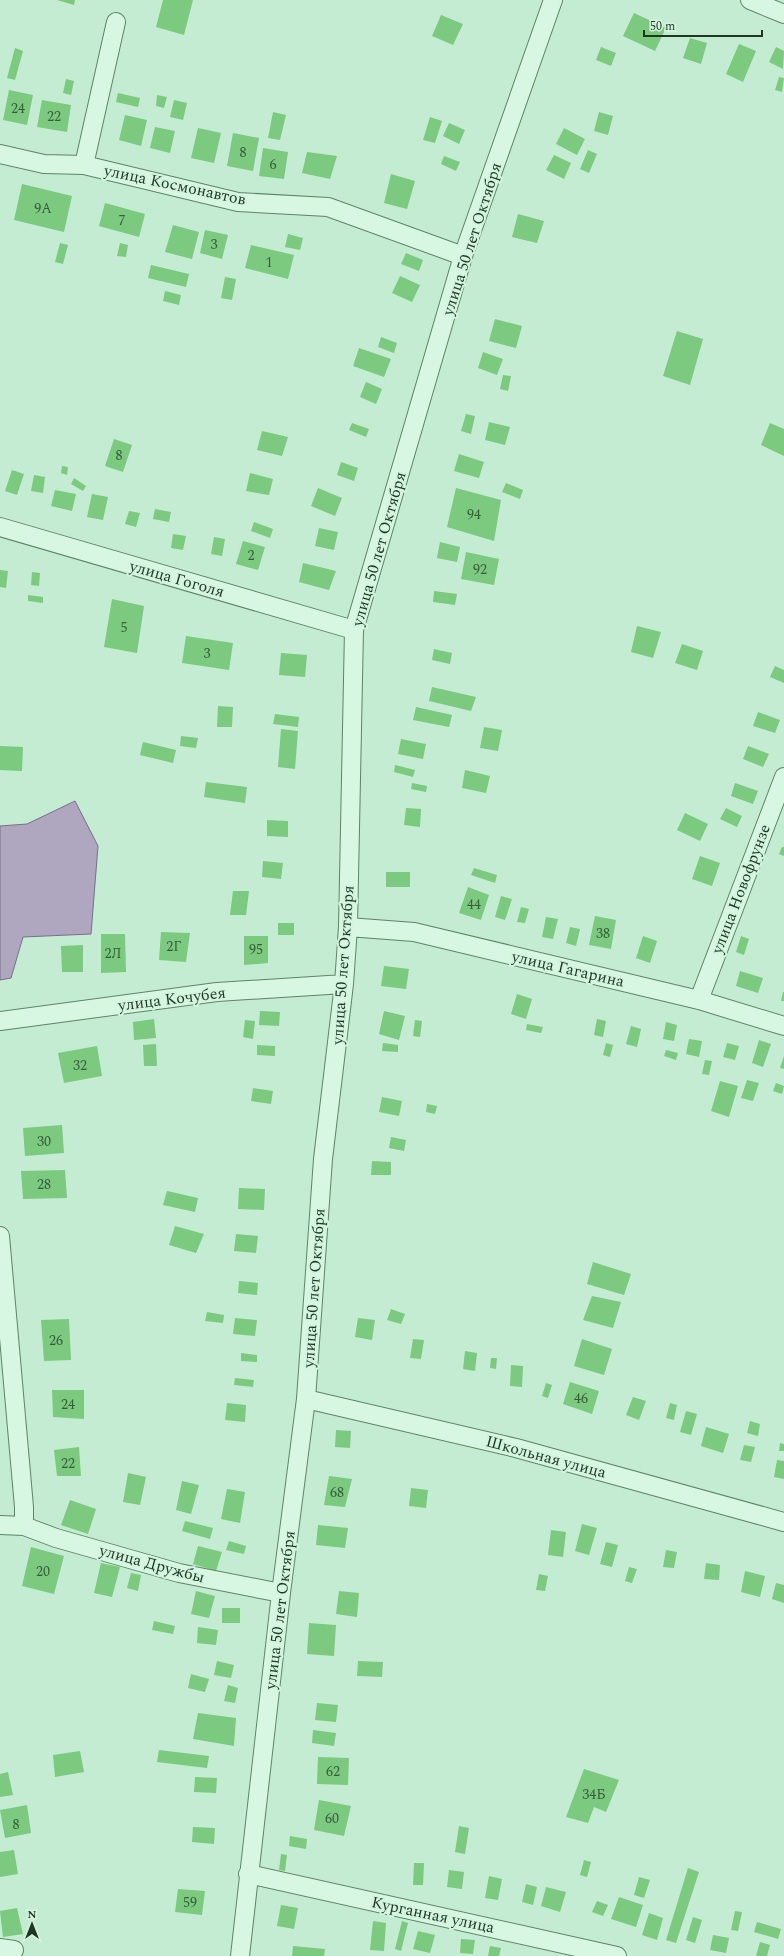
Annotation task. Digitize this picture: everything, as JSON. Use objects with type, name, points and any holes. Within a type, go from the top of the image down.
[{"type":"street","name":"улица 50 лет Октября","points":[[240,1956],[248,1874],[281,1593],[306,1399],[323,1159],[344,984],[348,927],[354,630],[463,256],[553,0]]},
{"type":"street","points":[[750,0],[784,14]]},
{"type":"street","points":[[84,165],[116,22]]},
{"type":"street","name":"улица Космонавтов","points":[[0,154],[44,164],[84,165],[238,202],[328,207],[463,256]]},
{"type":"street","name":"улица Гоголя","points":[[0,527],[354,630]]},
{"type":"street","name":"улица Новофрунзе","points":[[699,1000],[784,777]]},
{"type":"street","name":"улица Гагарина","points":[[348,927],[414,932],[699,1000],[784,1026]]},
{"type":"street","name":"улица Кочубея","points":[[0,1021],[217,992],[344,984]]},
{"type":"street","points":[[0,1236],[2,1274],[24,1507],[24,1526]]},
{"type":"street","name":"Школьная улица","points":[[306,1399],[516,1448],[784,1522]]},
{"type":"street","name":"улица Дружбы","points":[[0,1525],[24,1526],[56,1538],[179,1573],[281,1593]]},
{"type":"street","name":"Курганная улица","points":[[248,1874],[617,1956]]},
{"type":"shaded area","points":[[75,801],[98,846],[91,934],[23,937],[11,978],[0,980],[0,826],[27,824]]},
{"type":"building","points":[[57,0],[75,0],[74,5]]},
{"type":"building","points":[[163,0],[193,0],[184,35],[156,27]]},
{"type":"building","points":[[634,13],[666,28],[655,51],[623,36]]},
{"type":"building","points":[[441,15],[463,24],[453,45],[432,36]]},
{"type":"building","points":[[690,38],[707,43],[701,64],[683,58]]},
{"type":"building","points":[[739,44],[756,51],[743,82],[726,74]]},
{"type":"building","points":[[601,47],[616,53],[611,66],[596,60]]},
{"type":"building","points":[[776,47],[784,51],[783,69],[769,62]]},
{"type":"building","points":[[15,48],[23,51],[15,80],[7,78]]},
{"type":"building","points":[[779,77],[784,78],[782,92],[775,90]]},
{"type":"building","points":[[66,79],[74,81],[71,95],[63,93]]},
{"type":"building","points":[[9,90],[33,95],[27,125],[3,120]]},
{"type":"building","points":[[118,93],[140,98],[138,107],[116,102]]},
{"type":"building","points":[[157,95],[167,97],[164,108],[156,106]]},
{"type":"building","points":[[42,100],[71,105],[67,132],[37,127]]},
{"type":"building","points":[[174,100],[187,103],[183,120],[170,117]]},
{"type":"building","points":[[273,112],[286,115],[280,140],[268,138]]},
{"type":"building","points":[[599,112],[613,116],[608,135],[594,131]]},
{"type":"building","points":[[125,115],[147,120],[141,146],[119,140]]},
{"type":"building","points":[[430,117],[442,121],[435,143],[423,140]]},
{"type":"building","points":[[449,123],[465,130],[459,144],[443,136]]},
{"type":"building","points":[[155,127],[175,131],[170,153],[150,148]]},
{"type":"building","points":[[198,128],[221,133],[214,163],[191,158]]},
{"type":"building","points":[[564,128],[585,139],[577,155],[556,144]]},
{"type":"building","points":[[233,133],[259,138],[253,171],[227,166]]},
{"type":"building","points":[[263,148],[288,152],[284,179],[259,176]]},
{"type":"building","points":[[588,150],[597,154],[589,173],[580,169]]},
{"type":"building","points":[[307,152],[337,156],[330,179],[302,173]]},
{"type":"building","points":[[554,155],[571,163],[564,179],[546,170]]},
{"type":"building","points":[[444,156],[460,162],[456,171],[441,164]]},
{"type":"building","points":[[391,174],[415,181],[407,209],[384,203]]},
{"type":"building","points":[[22,184],[72,196],[64,232],[14,220]]},
{"type":"building","points":[[105,203],[145,214],[139,237],[99,226]]},
{"type":"building","points":[[518,214],[544,221],[537,243],[512,237]]},
{"type":"building","points":[[173,225],[199,232],[192,259],[165,252]]},
{"type":"building","points":[[205,230],[228,235],[222,259],[200,253]]},
{"type":"building","points":[[288,234],[303,238],[300,250],[285,247]]},
{"type":"building","points":[[60,243],[68,245],[63,264],[55,262]]},
{"type":"building","points":[[120,243],[128,245],[126,257],[117,256]]},
{"type":"building","points":[[251,245],[294,255],[288,279],[245,268]]},
{"type":"building","points":[[406,253],[423,260],[419,271],[401,264]]},
{"type":"building","points":[[151,265],[189,274],[186,287],[148,278]]},
{"type":"building","points":[[400,276],[420,285],[412,302],[392,293]]},
{"type":"building","points":[[225,277],[236,279],[232,300],[221,298]]},
{"type":"building","points":[[165,291],[181,295],[179,305],[163,301]]},
{"type":"building","points":[[495,319],[522,326],[516,348],[489,341]]},
{"type":"building","points":[[677,331],[703,339],[690,385],[663,376]]},
{"type":"building","points":[[381,337],[397,343],[394,353],[378,347]]},
{"type":"building","points":[[359,348],[391,359],[384,377],[353,366]]},
{"type":"building","points":[[483,352],[503,359],[497,375],[478,368]]},
{"type":"building","points":[[503,375],[511,376],[508,391],[500,389]]},
{"type":"building","points":[[366,382],[382,389],[376,404],[360,397]]},
{"type":"building","points":[[466,414],[475,416],[471,434],[461,431]]},
{"type":"building","points":[[489,422],[510,427],[505,445],[485,440]]},
{"type":"building","points":[[352,423],[369,429],[366,437],[349,430]]},
{"type":"building","points":[[770,423],[784,429],[784,456],[761,445]]},
{"type":"building","points":[[262,431],[288,437],[282,456],[257,450]]},
{"type":"building","points":[[114,439],[132,445],[123,472],[105,466]]},
{"type":"building","points":[[459,454],[484,462],[479,478],[454,471]]},
{"type":"building","points":[[341,462],[358,468],[354,481],[337,475]]},
{"type":"building","points":[[62,466],[68,467],[67,475],[61,473]]},
{"type":"building","points":[[12,470],[24,474],[17,495],[5,491]]},
{"type":"building","points":[[250,473],[273,479],[269,495],[246,491]]},
{"type":"building","points":[[34,475],[45,477],[43,493],[31,491]]},
{"type":"building","points":[[74,478],[86,486],[83,491],[71,484]]},
{"type":"building","points":[[506,483],[523,490],[520,499],[502,492]]},
{"type":"building","points":[[318,488],[342,498],[335,516],[311,506]]},
{"type":"building","points":[[456,488],[501,500],[494,541],[447,527]]},
{"type":"building","points":[[55,490],[76,494],[72,511],[51,506]]},
{"type":"building","points":[[92,494],[108,497],[103,520],[87,517]]},
{"type":"building","points":[[155,509],[171,512],[169,522],[153,519]]},
{"type":"building","points":[[129,511],[140,513],[136,527],[125,524]]},
{"type":"building","points":[[254,522],[273,529],[270,538],[251,531]]},
{"type":"building","points":[[319,528],[338,532],[334,550],[315,546]]},
{"type":"building","points":[[173,534],[186,536],[183,550],[171,548]]},
{"type":"building","points":[[214,537],[225,539],[222,556],[211,554]]},
{"type":"building","points":[[243,541],[265,547],[258,570],[236,564]]},
{"type":"building","points":[[440,542],[460,547],[457,562],[437,558]]},
{"type":"building","points":[[466,552],[499,559],[494,585],[461,579]]},
{"type":"building","points":[[303,563],[336,571],[329,590],[299,582]]},
{"type":"building","points":[[0,570],[8,571],[6,588],[0,587]]},
{"type":"building","points":[[32,572],[40,573],[39,586],[31,585]]},
{"type":"building","points":[[434,591],[457,594],[455,605],[433,602]]},
{"type":"building","points":[[28,595],[43,597],[43,603],[28,601]]},
{"type":"building","points":[[112,599],[144,606],[137,653],[104,647]]},
{"type":"building","points":[[637,626],[661,632],[653,658],[631,652]]},
{"type":"building","points":[[186,636],[233,643],[229,670],[182,663]]},
{"type":"building","points":[[682,644],[703,651],[697,670],[675,663]]},
{"type":"building","points":[[434,649],[452,653],[450,664],[432,660]]},
{"type":"building","points":[[281,653],[307,655],[305,677],[279,675]]},
{"type":"building","points":[[775,666],[784,670],[784,683],[770,677]]},
{"type":"building","points":[[432,687],[476,697],[471,711],[429,701]]},
{"type":"building","points":[[218,706],[233,707],[232,727],[217,727]]},
{"type":"building","points":[[416,707],[452,715],[449,727],[413,720]]},
{"type":"building","points":[[758,712],[780,720],[775,733],[753,726]]},
{"type":"building","points":[[275,714],[299,717],[298,727],[273,724]]},
{"type":"building","points":[[484,727],[502,730],[498,751],[480,748]]},
{"type":"building","points":[[281,729],[298,731],[295,769],[278,767]]},
{"type":"building","points":[[181,736],[198,738],[196,748],[180,746]]},
{"type":"building","points":[[401,739],[426,744],[423,759],[398,754]]},
{"type":"building","points":[[143,742],[176,750],[173,763],[140,755]]},
{"type":"building","points":[[0,746],[23,747],[22,771],[0,770]]},
{"type":"building","points":[[748,746],[769,754],[763,767],[743,759]]},
{"type":"building","points":[[395,765],[415,770],[413,777],[394,772]]},
{"type":"building","points":[[465,770],[490,776],[486,793],[462,788]]},
{"type":"building","points":[[206,782],[247,787],[245,803],[204,797]]},
{"type":"building","points":[[412,783],[427,786],[426,792],[411,789]]},
{"type":"building","points":[[735,783],[758,791],[753,804],[731,796]]},
{"type":"building","points":[[406,808],[421,809],[420,827],[404,825]]},
{"type":"building","points":[[726,808],[742,816],[737,827],[720,819]]},
{"type":"building","points":[[685,813],[708,824],[700,841],[677,830]]},
{"type":"building","points":[[267,820],[288,821],[288,837],[267,836]]},
{"type":"building","points":[[782,847],[784,847],[784,856],[779,854]]},
{"type":"building","points":[[700,856],[720,863],[712,886],[692,879]]},
{"type":"building","points":[[263,861],[283,863],[281,879],[262,877]]},
{"type":"building","points":[[474,868],[497,875],[495,883],[471,875]]},
{"type":"building","points":[[386,872],[410,872],[410,887],[386,887]]},
{"type":"building","points":[[468,887],[489,895],[481,920],[459,913]]},
{"type":"building","points":[[233,891],[249,891],[246,915],[230,915]]},
{"type":"building","points":[[501,896],[512,899],[505,920],[495,917]]},
{"type":"building","points":[[521,907],[529,909],[525,923],[517,922]]},
{"type":"building","points":[[595,916],[616,920],[611,949],[589,945]]},
{"type":"building","points":[[546,917],[558,919],[553,939],[542,937]]},
{"type":"building","points":[[278,923],[294,923],[294,935],[278,935]]},
{"type":"building","points":[[570,927],[580,929],[576,946],[566,943]]},
{"type":"building","points":[[161,932],[190,933],[186,962],[159,960]]},
{"type":"building","points":[[101,934],[125,934],[126,972],[101,973]]},
{"type":"building","points":[[244,936],[268,936],[268,963],[244,965]]},
{"type":"building","points":[[643,936],[657,941],[650,963],[636,958]]},
{"type":"building","points":[[741,936],[749,939],[744,955],[736,952]]},
{"type":"building","points":[[83,945],[83,972],[62,972],[61,946]]},
{"type":"building","points":[[384,966],[409,969],[406,989],[381,986]]},
{"type":"building","points":[[740,971],[763,978],[758,993],[736,986]]},
{"type":"building","points":[[783,992],[784,1001],[781,1001]]},
{"type":"building","points":[[517,994],[532,999],[526,1019],[511,1014]]},
{"type":"building","points":[[260,1011],[280,1012],[279,1026],[259,1025]]},
{"type":"building","points":[[384,1011],[405,1016],[399,1040],[379,1034]]},
{"type":"building","points":[[154,1019],[156,1038],[134,1040],[133,1022]]},
{"type":"building","points":[[597,1019],[606,1021],[603,1037],[594,1035]]},
{"type":"building","points":[[245,1020],[255,1021],[253,1039],[243,1037]]},
{"type":"building","points":[[415,1020],[422,1021],[420,1037],[413,1036]]},
{"type":"building","points":[[666,1022],[677,1025],[674,1041],[663,1039]]},
{"type":"building","points":[[527,1024],[543,1027],[541,1033],[526,1030]]},
{"type":"building","points":[[631,1026],[641,1029],[637,1047],[626,1044]]},
{"type":"building","points":[[689,1039],[702,1041],[699,1057],[686,1054]]},
{"type":"building","points":[[759,1040],[771,1044],[763,1067],[752,1063]]},
{"type":"building","points":[[383,1043],[398,1045],[398,1052],[382,1051]]},
{"type":"building","points":[[606,1043],[613,1045],[610,1057],[603,1055]]},
{"type":"building","points":[[727,1043],[739,1046],[735,1060],[723,1057]]},
{"type":"building","points":[[156,1044],[157,1066],[144,1066],[143,1045]]},
{"type":"building","points":[[257,1045],[275,1046],[275,1056],[257,1055]]},
{"type":"building","points":[[97,1046],[102,1076],[64,1083],[58,1053]]},
{"type":"building","points":[[666,1050],[678,1053],[676,1060],[664,1056]]},
{"type":"building","points":[[784,1056],[784,1069],[780,1068]]},
{"type":"building","points":[[705,1060],[712,1061],[709,1075],[702,1074]]},
{"type":"building","points":[[747,1080],[759,1083],[753,1101],[741,1098]]},
{"type":"building","points":[[720,1081],[738,1086],[729,1117],[711,1111]]},
{"type":"building","points":[[776,1083],[784,1086],[782,1094],[773,1091]]},
{"type":"building","points":[[253,1088],[273,1091],[271,1104],[251,1101]]},
{"type":"building","points":[[382,1097],[402,1101],[399,1116],[379,1112]]},
{"type":"building","points":[[427,1104],[437,1106],[435,1114],[426,1112]]},
{"type":"building","points":[[62,1125],[64,1153],[25,1156],[23,1128]]},
{"type":"building","points":[[391,1137],[406,1140],[404,1151],[389,1148]]},
{"type":"building","points":[[372,1161],[391,1162],[391,1175],[371,1175]]},
{"type":"building","points":[[65,1170],[67,1198],[23,1199],[21,1171]]},
{"type":"building","points":[[239,1188],[265,1189],[264,1210],[238,1209]]},
{"type":"building","points":[[167,1191],[198,1198],[195,1212],[163,1205]]},
{"type":"building","points":[[175,1226],[204,1234],[196,1253],[169,1245]]},
{"type":"building","points":[[236,1234],[258,1236],[256,1253],[234,1251]]},
{"type":"building","points":[[593,1262],[631,1274],[624,1295],[587,1284]]},
{"type":"building","points":[[239,1281],[258,1283],[257,1295],[238,1293]]},
{"type":"building","points":[[592,1296],[621,1302],[613,1328],[583,1320]]},
{"type":"building","points":[[391,1309],[405,1314],[401,1324],[387,1320]]},
{"type":"building","points":[[207,1312],[224,1315],[223,1323],[205,1321]]},
{"type":"building","points":[[235,1318],[257,1320],[255,1336],[233,1334]]},
{"type":"building","points":[[358,1318],[375,1320],[372,1340],[355,1337]]},
{"type":"building","points":[[69,1319],[71,1360],[44,1361],[41,1320]]},
{"type":"building","points":[[413,1339],[424,1340],[421,1359],[410,1358]]},
{"type":"building","points":[[582,1339],[612,1349],[604,1375],[574,1366]]},
{"type":"building","points":[[465,1351],[477,1353],[475,1371],[463,1369]]},
{"type":"building","points":[[241,1353],[257,1355],[257,1362],[241,1361]]},
{"type":"building","points":[[491,1358],[497,1358],[496,1369],[490,1368]]},
{"type":"building","points":[[511,1365],[523,1366],[522,1387],[510,1386]]},
{"type":"building","points":[[235,1378],[254,1380],[253,1387],[234,1385]]},
{"type":"building","points":[[570,1382],[599,1391],[592,1414],[563,1404]]},
{"type":"building","points":[[546,1383],[552,1385],[548,1398],[542,1396]]},
{"type":"building","points":[[52,1390],[84,1390],[84,1419],[53,1417]]},
{"type":"building","points":[[633,1397],[646,1401],[639,1420],[626,1415]]},
{"type":"building","points":[[227,1403],[246,1405],[245,1422],[225,1420]]},
{"type":"building","points":[[670,1403],[677,1405],[674,1420],[666,1418]]},
{"type":"building","points":[[686,1411],[697,1414],[691,1435],[680,1432]]},
{"type":"building","points":[[750,1421],[760,1424],[758,1436],[747,1433]]},
{"type":"building","points":[[706,1427],[729,1434],[723,1453],[701,1446]]},
{"type":"building","points":[[336,1430],[351,1431],[350,1448],[335,1447]]},
{"type":"building","points":[[780,1443],[784,1444],[784,1451],[779,1451]]},
{"type":"building","points":[[744,1445],[755,1447],[751,1462],[740,1460]]},
{"type":"building","points":[[79,1447],[81,1476],[57,1476],[54,1450]]},
{"type":"building","points":[[777,1460],[784,1461],[784,1479],[774,1477]]},
{"type":"building","points":[[128,1473],[146,1477],[140,1505],[123,1502]]},
{"type":"building","points":[[329,1476],[352,1479],[345,1507],[324,1505]]},
{"type":"building","points":[[182,1481],[199,1485],[191,1514],[176,1510]]},
{"type":"building","points":[[411,1488],[428,1490],[426,1508],[409,1506]]},
{"type":"building","points":[[227,1489],[245,1492],[240,1523],[221,1519]]},
{"type":"building","points":[[70,1500],[96,1509],[88,1534],[61,1525]]},
{"type":"building","points":[[185,1521],[213,1528],[210,1539],[182,1531]]},
{"type":"building","points":[[582,1524],[597,1528],[589,1555],[575,1551]]},
{"type":"building","points":[[318,1525],[348,1528],[345,1548],[316,1545]]},
{"type":"building","points":[[551,1530],[566,1532],[563,1557],[548,1555]]},
{"type":"building","points":[[229,1541],[246,1546],[244,1554],[226,1550]]},
{"type":"building","points":[[606,1542],[618,1545],[612,1567],[600,1564]]},
{"type":"building","points":[[198,1546],[222,1552],[216,1571],[193,1564]]},
{"type":"building","points":[[31,1547],[64,1556],[54,1594],[22,1586]]},
{"type":"building","points":[[666,1550],[677,1552],[674,1568],[663,1567]]},
{"type":"building","points":[[101,1563],[120,1567],[112,1597],[94,1593]]},
{"type":"building","points":[[706,1563],[720,1565],[719,1580],[704,1579]]},
{"type":"building","points":[[629,1567],[637,1569],[632,1583],[625,1581]]},
{"type":"building","points":[[745,1571],[765,1576],[760,1597],[741,1592]]},
{"type":"building","points":[[131,1573],[141,1575],[138,1591],[127,1588]]},
{"type":"building","points":[[539,1574],[548,1576],[545,1591],[536,1590]]},
{"type":"building","points":[[776,1583],[784,1585],[784,1603],[772,1599]]},
{"type":"building","points":[[196,1591],[215,1596],[209,1618],[191,1614]]},
{"type":"building","points":[[339,1591],[359,1593],[357,1617],[336,1614]]},
{"type":"building","points":[[222,1608],[240,1608],[240,1623],[222,1623]]},
{"type":"building","points":[[154,1621],[175,1626],[173,1634],[152,1630]]},
{"type":"building","points":[[309,1623],[336,1625],[334,1656],[307,1654]]},
{"type":"building","points":[[198,1627],[218,1630],[216,1645],[197,1643]]},
{"type":"building","points":[[217,1661],[234,1665],[231,1678],[214,1675]]},
{"type":"building","points":[[358,1661],[383,1662],[382,1677],[357,1676]]},
{"type":"building","points":[[191,1674],[209,1679],[205,1692],[188,1688]]},
{"type":"building","points":[[228,1685],[238,1688],[235,1703],[224,1701]]},
{"type":"building","points":[[317,1703],[338,1705],[336,1722],[315,1720]]},
{"type":"building","points":[[198,1713],[236,1718],[234,1746],[193,1739]]},
{"type":"building","points":[[313,1730],[336,1733],[334,1746],[312,1743]]},
{"type":"building","points":[[159,1750],[209,1756],[207,1768],[157,1762]]},
{"type":"building","points":[[80,1751],[84,1772],[55,1777],[53,1755]]},
{"type":"building","points":[[318,1757],[349,1758],[348,1785],[317,1784]]},
{"type":"building","points":[[584,1769],[619,1780],[606,1812],[594,1807],[588,1823],[566,1817]]},
{"type":"building","points":[[8,1772],[13,1795],[0,1797],[0,1774]]},
{"type":"building","points":[[195,1777],[217,1778],[216,1793],[194,1792]]},
{"type":"building","points":[[319,1800],[351,1806],[344,1836],[314,1830]]},
{"type":"building","points":[[27,1805],[31,1833],[5,1838],[0,1810]]},
{"type":"building","points":[[459,1826],[469,1828],[465,1854],[455,1852]]},
{"type":"building","points":[[193,1827],[215,1828],[214,1844],[192,1842]]},
{"type":"building","points":[[290,1836],[307,1839],[306,1849],[289,1846]]},
{"type":"building","points":[[14,1850],[18,1874],[0,1877],[0,1852]]},
{"type":"building","points":[[281,1854],[287,1855],[285,1871],[279,1870]]},
{"type":"building","points":[[584,1860],[591,1862],[587,1877],[580,1875]]},
{"type":"building","points":[[414,1863],[424,1863],[423,1885],[413,1885]]},
{"type":"building","points":[[688,1868],[699,1872],[676,1943],[666,1940]]},
{"type":"building","points":[[449,1870],[464,1872],[462,1889],[447,1887]]},
{"type":"building","points":[[489,1876],[502,1879],[498,1900],[485,1898]]},
{"type":"building","points":[[639,1877],[650,1880],[644,1898],[634,1895]]},
{"type":"building","points":[[526,1884],[537,1887],[533,1905],[522,1902]]},
{"type":"building","points":[[546,1887],[566,1892],[560,1912],[541,1906]]},
{"type":"building","points":[[178,1889],[205,1891],[202,1915],[175,1912]]},
{"type":"building","points":[[619,1897],[643,1905],[636,1927],[611,1919]]},
{"type":"building","points":[[597,1901],[608,1905],[603,1916],[592,1912]]},
{"type":"building","points":[[281,1905],[298,1908],[294,1929],[277,1926]]},
{"type":"building","points":[[17,1908],[23,1934],[3,1937],[0,1911]]},
{"type":"building","points":[[735,1911],[742,1912],[738,1931],[731,1930]]},
{"type":"building","points":[[649,1913],[663,1918],[657,1940],[642,1935]]},
{"type":"building","points":[[693,1917],[702,1920],[695,1943],[686,1940]]},
{"type":"building","points":[[373,1921],[386,1923],[384,1951],[370,1950]]},
{"type":"building","points":[[402,1921],[408,1923],[401,1951],[395,1949]]},
{"type":"building","points":[[757,1922],[781,1929],[778,1939],[754,1932]]},
{"type":"building","points":[[418,1931],[435,1935],[430,1953],[413,1949]]},
{"type":"building","points":[[713,1935],[729,1938],[726,1953],[710,1950]]},
{"type":"building","points":[[461,1939],[475,1940],[473,1954],[460,1953]]},
{"type":"building","points":[[760,1942],[770,1945],[767,1956],[756,1956]]},
{"type":"building","points":[[293,1946],[325,1949],[324,1956],[292,1956]]},
{"type":"building","points":[[490,1946],[501,1948],[499,1956],[488,1956]]}]
